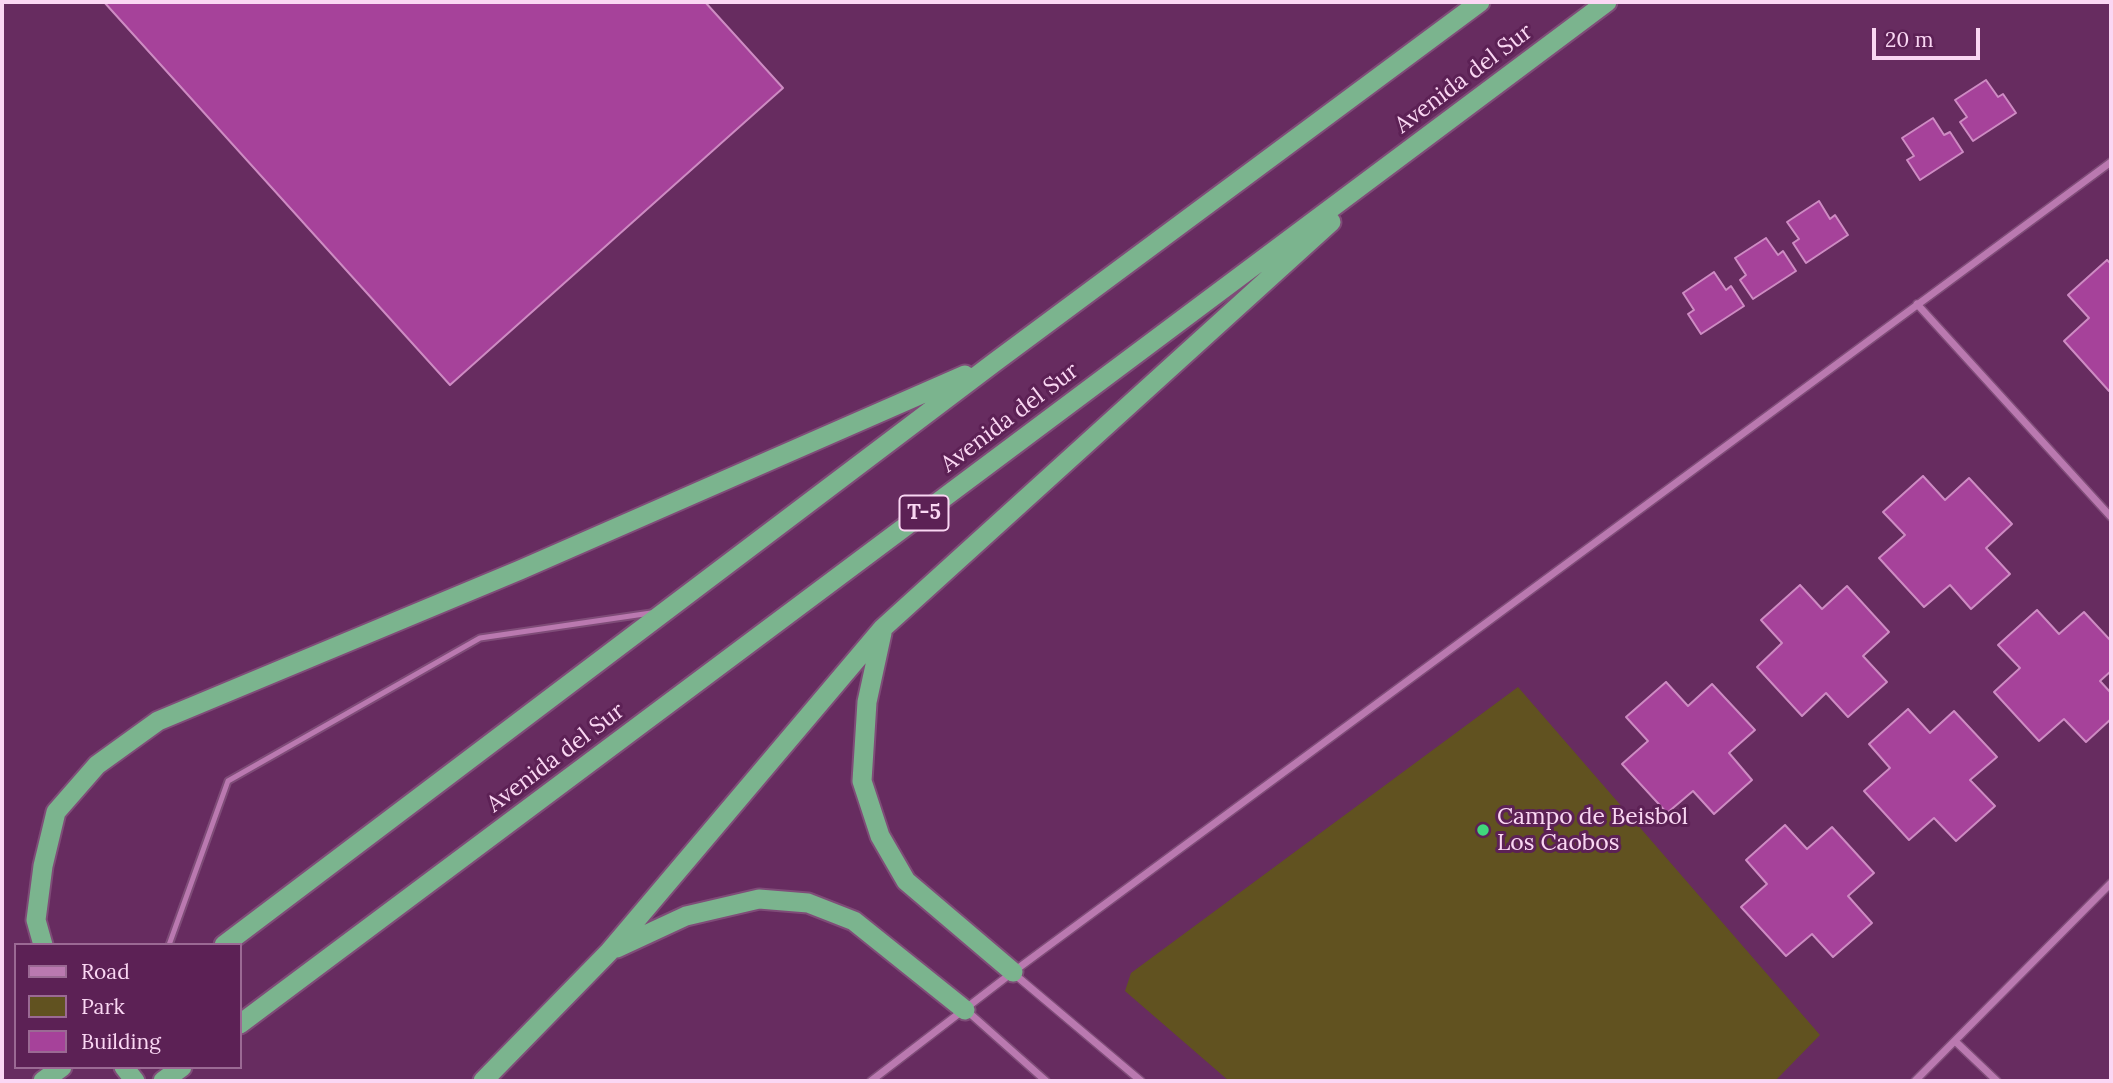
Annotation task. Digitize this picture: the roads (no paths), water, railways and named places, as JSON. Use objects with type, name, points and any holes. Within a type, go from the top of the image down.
[{"type":"highway","points":[[227,943],[995,362],[1480,2]]},
{"type":"highway","name":"Avenida del Sur","points":[[242,1023],[1607,2]]},
{"type":"highway","name":"T-5","points":[[609,952],[883,628],[1419,143]]},
{"type":"highway","points":[[42,943],[36,920],[43,866],[56,813],[97,765],[158,721],[520,570],[995,362]]},
{"type":"highway","points":[[883,628],[867,702],[862,781],[880,836],[906,881],[1013,972]]},
{"type":"highway","points":[[482,1081],[609,952],[686,916],[759,899],[808,903],[854,921],[965,1010]]},
{"type":"highway","points":[[43,1081],[59,1069]]},
{"type":"highway","points":[[163,1081],[179,1069]]},
{"type":"street","points":[[871,1081],[1013,972],[2111,162]]},
{"type":"street","points":[[1917,304],[2111,517]]},
{"type":"street","points":[[1915,1081],[2110,888]]},
{"type":"street","points":[[1013,972],[1141,1081]]},
{"type":"street","points":[[965,1010],[1046,1081]]},
{"type":"street","points":[[1955,1041],[1997,1081]]},
{"type":"lane","points":[[170,943],[228,781],[480,638],[665,611]]},
{"type":"place","name":"Campo de Beisbol Los Caobos","points":[[1483,830]]}]
